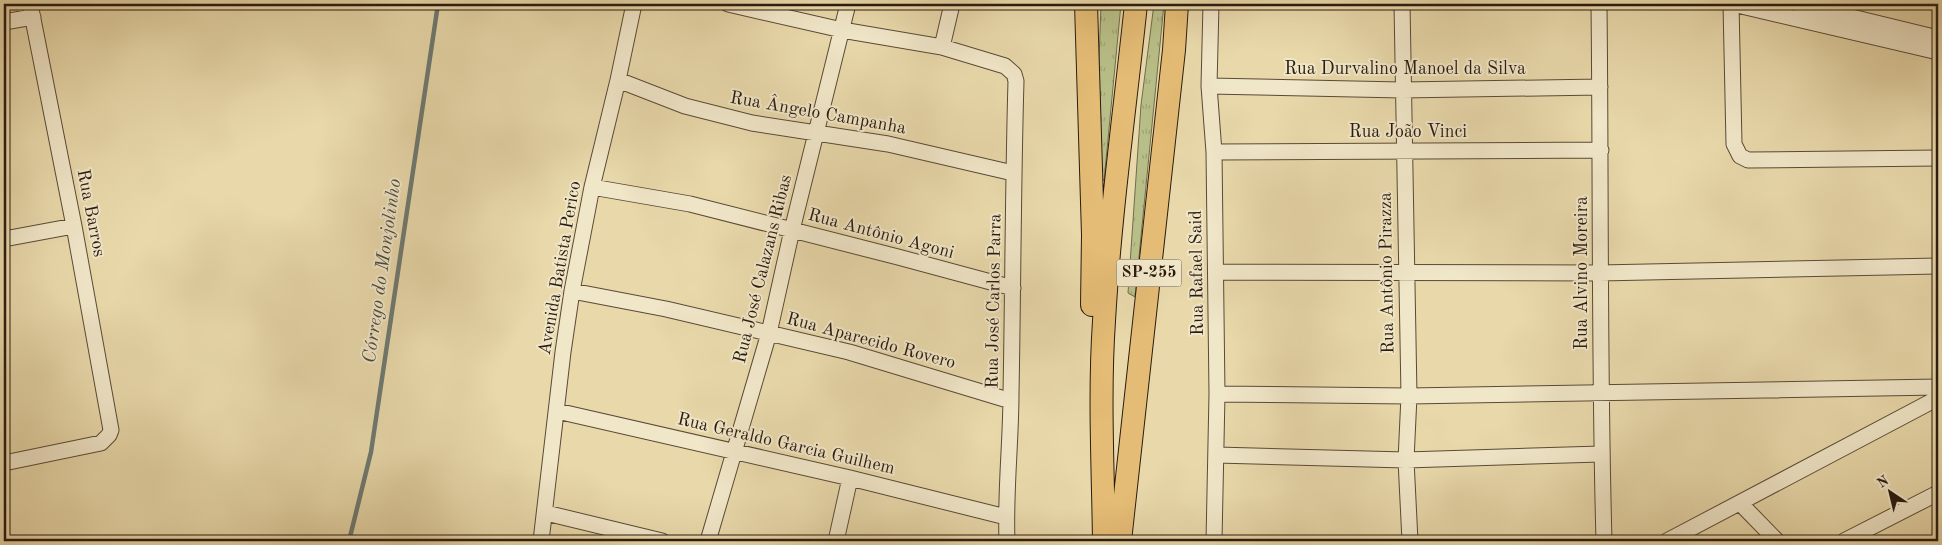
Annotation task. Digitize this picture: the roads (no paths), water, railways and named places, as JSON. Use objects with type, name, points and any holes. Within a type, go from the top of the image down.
[{"type":"highway","name":"SP-255","points":[[1086,4],[1093,235],[1092,346],[1102,435]]},
{"type":"highway","name":"SP-255","points":[[1104,541],[1102,435],[1104,322],[1119,154],[1136,4]]},
{"type":"highway","name":"SP-255","points":[[1120,541],[1174,50],[1177,4]]},
{"type":"street","name":"Avenida Batista Perico","points":[[541,541],[546,513],[572,291],[592,187],[634,4]]},
{"type":"street","points":[[728,4],[745,6],[842,30],[942,47],[952,4]]},
{"type":"street","name":"Rua José Calazans Ribas","points":[[708,541],[769,333],[792,230],[848,4]]},
{"type":"street","name":"Rua Rafael Said","points":[[1211,4],[1209,86],[1214,152],[1217,394],[1214,541]]},
{"type":"street","name":"Rua Antônio Pirazza","points":[[1402,4],[1403,151],[1409,396],[1406,460],[1410,541]]},
{"type":"street","name":"Rua Alvino Moreira","points":[[1599,4],[1600,273],[1604,541]]},
{"type":"street","points":[[1938,52],[1732,4],[1734,144],[1740,156],[1748,160],[1938,158]]},
{"type":"street","points":[[1798,4],[1938,38]]},
{"type":"street","points":[[4,22],[32,11]]},
{"type":"street","name":"Rua Barros","points":[[4,463],[101,443],[106,439],[111,430],[32,11]]},
{"type":"street","name":"Rua José Carlos Parra","points":[[942,47],[1005,66],[1014,74],[1016,81],[1007,541]]},
{"type":"street","name":"Rua Ângelo Campanha","points":[[618,80],[685,106],[752,123],[888,144],[1013,173]]},
{"type":"street","name":"Rua Durvalino Manoel da Silva","points":[[1209,86],[1402,90],[1600,87]]},
{"type":"street","name":"Rua João Vinci","points":[[1214,152],[1601,150]]},
{"type":"street","name":"Rua Antônio Agoni","points":[[592,187],[690,204],[1013,288]]},
{"type":"street","points":[[4,239],[74,226]]},
{"type":"street","points":[[1216,272],[1600,273],[1938,266]]},
{"type":"street","name":"Rua Aparecido Rovero","points":[[572,291],[666,309],[849,352],[1011,401]]},
{"type":"street","points":[[1217,394],[1409,396],[1938,386]]},
{"type":"street","points":[[1667,541],[1938,398]]},
{"type":"street","name":"Rua Geraldo Garcia Guilhem","points":[[557,411],[850,478],[1006,517]]},
{"type":"street","points":[[1217,455],[1406,460],[1602,454]]},
{"type":"street","points":[[836,541],[850,478]]},
{"type":"street","points":[[1844,541],[1938,493]]},
{"type":"street","points":[[1740,503],[1777,541]]},
{"type":"street","points":[[546,513],[662,541]]},
{"type":"waterway","name":"Córrego do Monjolinho","points":[[349,541],[371,452],[438,4]]}]
